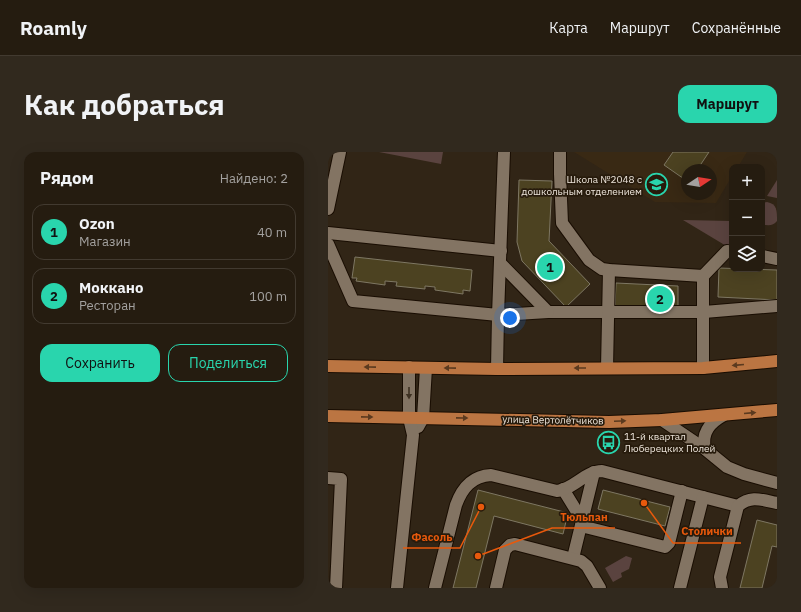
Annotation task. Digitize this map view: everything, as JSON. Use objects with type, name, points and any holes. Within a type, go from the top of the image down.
[{"type":"main road","points":[[328,366],[497,369],[703,368],[777,361]]},
{"type":"main road","name":"улица Вертолётчиков","points":[[328,416],[609,422],[662,420],[777,410]]},
{"type":"street","points":[[328,209],[340,152]]},
{"type":"street","points":[[497,369],[504,152]]},
{"type":"street","points":[[560,152],[562,223],[589,260],[602,269],[609,270],[704,276]]},
{"type":"street","points":[[328,233],[501,251]]},
{"type":"street","points":[[328,244],[353,301],[498,315],[548,312],[704,312],[777,306]]},
{"type":"street","points":[[703,368],[704,276],[727,251],[729,251]]},
{"type":"street","points":[[765,257],[777,259]]},
{"type":"street","points":[[500,264],[548,312]]},
{"type":"street","points":[[606,368],[609,270]]},
{"type":"street","points":[[397,588],[413,435],[409,418],[409,367]]},
{"type":"street","points":[[413,435],[423,418],[426,368]]},
{"type":"street","points":[[705,449],[704,437],[710,424],[724,415]]},
{"type":"street","points":[[662,420],[705,449],[727,467],[755,478],[777,483]]},
{"type":"street","points":[[435,588],[460,494],[470,482],[478,478],[491,475],[554,490],[564,490],[594,472],[602,471],[738,506]]},
{"type":"street","points":[[573,558],[594,472]]},
{"type":"street","points":[[328,478],[340,479],[334,585]]},
{"type":"street","points":[[564,490],[582,523],[665,547],[669,543],[682,491]]},
{"type":"street","points":[[680,588],[703,497]]},
{"type":"street","points":[[722,588],[720,577],[738,506],[743,502],[757,498],[777,503]]},
{"type":"street","points":[[496,588],[505,550],[510,545],[518,544],[573,558],[584,563],[600,588]]},
{"type":"shaded area","points":[[379,152],[443,152],[441,164]]},
{"type":"shaded area","name":"Школа №2048 с дошкольным отделением","points":[[574,152],[747,152],[740,164],[729,164],[729,181],[716,203],[655,202]]},
{"type":"shaded area","points":[[777,180],[777,198],[767,196]]},
{"type":"shaded area","points":[[765,202],[773,204],[775,206],[777,221],[774,224],[765,225]]},
{"type":"shaded area","points":[[683,220],[729,221],[728,247]]},
{"type":"shaded area","points":[[626,556],[632,558],[629,569],[621,573],[622,577],[613,582],[605,568]]},
{"type":"building","points":[[673,152],[709,152],[701,164],[681,164],[681,177],[664,165]]},
{"type":"building","points":[[519,180],[552,181],[549,241],[590,284],[566,307],[522,261],[517,242]]},
{"type":"building","points":[[355,257],[472,270],[470,291],[463,290],[463,294],[435,290],[435,287],[425,286],[425,289],[396,286],[397,282],[385,281],[385,285],[356,281],[357,278],[352,278]]},
{"type":"building","points":[[719,268],[729,268],[729,272],[765,272],[765,270],[777,270],[777,300],[718,297]]},
{"type":"building","points":[[616,283],[678,286],[678,309],[615,307]]},
{"type":"building","points":[[478,490],[568,513],[563,534],[494,516],[476,588],[453,588]]},
{"type":"building","points":[[603,490],[670,507],[665,526],[598,509]]},
{"type":"building","points":[[757,520],[777,525],[777,547],[772,546],[762,588],[740,588]]},
{"type":"place","name":"Школа №2048 с дошкольным отделением","points":[[657,185]]},
{"type":"place","name":"Ozon","points":[[550,267]]},
{"type":"place","name":"Моккано","points":[[660,299]]},
{"type":"place","name":"11-й квартал Люберецких Полей","points":[[608,442]]},
{"type":"place","name":"Столички","points":[[644,503]]},
{"type":"place","name":"Фасоль","points":[[481,507]]},
{"type":"place","name":"Тюльпан","points":[[478,556]]}]
